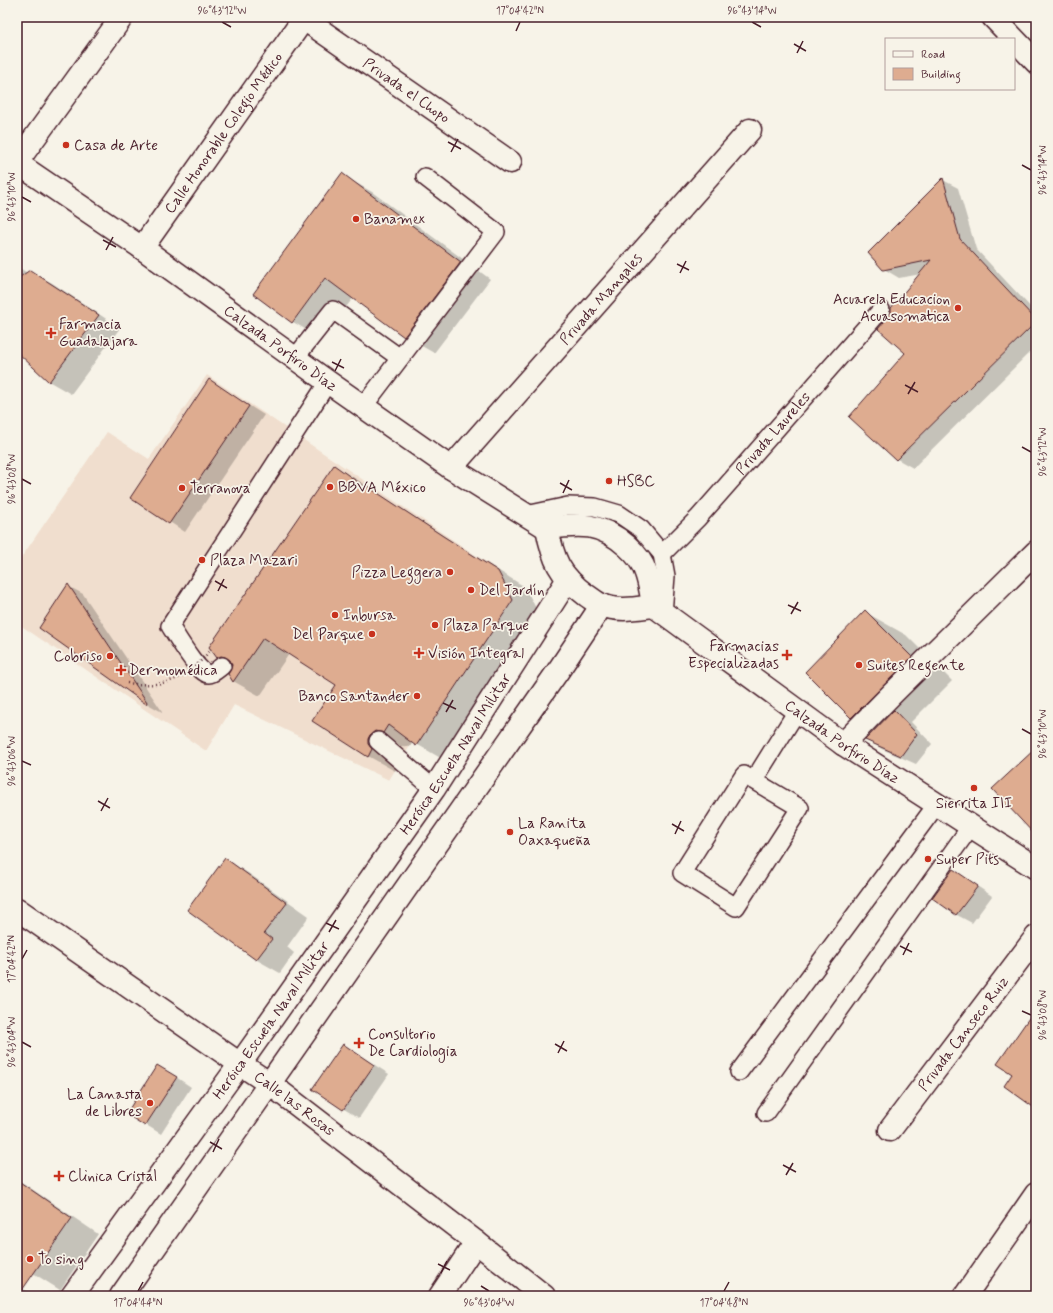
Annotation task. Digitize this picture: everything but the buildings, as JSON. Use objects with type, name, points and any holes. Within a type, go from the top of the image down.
[{"type":"street","points":[[17,163],[122,17]]},
{"type":"street","points":[[993,17],[1013,38]]},
{"type":"street","name":"Privada el Chopo","points":[[304,18],[510,162]]},
{"type":"street","name":"Calle Honorable Colegio Médico","points":[[142,248],[304,18]]},
{"type":"street","points":[[1015,40],[1036,62]]},
{"type":"street","name":"Privada Mangales","points":[[452,468],[750,130]]},
{"type":"street","name":"Calzada Porfirio Díaz","points":[[17,163],[142,248],[363,407],[452,468],[547,528]]},
{"type":"street","points":[[570,525],[589,526],[604,529],[618,538],[633,551],[641,562],[659,610],[615,608],[602,605],[579,589],[568,579],[556,563],[551,550],[547,528],[570,525]]},
{"type":"street","points":[[843,744],[1036,552]]},
{"type":"street","name":"Heróica Escuela Naval Militar","points":[[72,1296],[240,1064],[438,784],[568,579]]},
{"type":"street","points":[[121,1296],[553,678],[602,605]]},
{"type":"street","name":"Calzada Porfirio Díaz","points":[[659,610],[843,744],[1036,868]]},
{"type":"street","name":"Calle las Rosas","points":[[17,909],[270,1084],[544,1296]]},
{"type":"street","name":"Privada Canseco Ruiz","points":[[890,1130],[1036,937]]},
{"type":"street","points":[[965,1296],[1036,1194]]},
{"type":"street","points":[[440,1296],[476,1242]]},
{"type":"lane","points":[[363,407],[496,232],[425,177]]},
{"type":"lane","points":[[295,358],[333,310],[400,358]]},
{"type":"lane","name":"Privada Laureles","points":[[662,554],[698,518],[881,310]]},
{"type":"lane","points":[[222,666],[211,674],[206,674],[191,659],[170,626],[328,382]]},
{"type":"lane","points":[[526,515],[568,506],[595,507],[619,514],[641,529],[662,554],[666,576],[659,610]]},
{"type":"lane","points":[[754,780],[797,711]]},
{"type":"lane","points":[[744,775],[754,780],[800,808],[736,907],[682,873],[744,775]]},
{"type":"lane","points":[[739,1072],[937,804]]},
{"type":"lane","points":[[766,1113],[971,826]]},
{"type":"path","points":[[127,683],[142,685],[158,684],[174,680],[201,662],[211,649]]},
{"type":"shaded area","points":[[207,375],[499,571],[433,680],[446,688],[389,780],[234,705],[206,751],[17,623],[17,564],[107,432],[149,459]]},
{"type":"place","name":"Casa de Arte","points":[[66,145]]},
{"type":"place","name":"Banamex","points":[[356,219]]},
{"type":"place","name":"Acuarela Educacion Acuasomatica","points":[[958,308]]},
{"type":"place","name":"Farmacia Guadalajara","points":[[51,333]]},
{"type":"place","name":"HSBC","points":[[609,481]]},
{"type":"place","name":"BBVA México","points":[[330,487]]},
{"type":"place","name":"Terranova","points":[[182,488]]},
{"type":"place","name":"Plaza Mazari","points":[[202,560]]},
{"type":"place","name":"Pizza Leggera","points":[[450,572]]},
{"type":"place","name":"Del Jardín","points":[[471,590]]},
{"type":"place","name":"Inbursa","points":[[335,615]]},
{"type":"place","name":"Plaza Parque","points":[[435,625]]},
{"type":"place","name":"Del Parque","points":[[372,634]]},
{"type":"place","name":"Visión Integral","points":[[419,653]]},
{"type":"place","name":"Farmacias Especializadas","points":[[787,655]]},
{"type":"place","name":"Cobriso","points":[[110,656]]},
{"type":"place","name":"Suites Regente","points":[[859,665]]},
{"type":"place","name":"Dermomédica","points":[[121,670]]},
{"type":"place","name":"Banco Santander","points":[[417,696]]},
{"type":"place","name":"Sierrita III","points":[[974,788]]},
{"type":"place","name":"La Ranita Oaxaqueña","points":[[510,832]]},
{"type":"place","name":"Super Pits","points":[[928,859]]},
{"type":"place","name":"Consultorio De Cardiologia","points":[[359,1043]]},
{"type":"place","name":"La Canasta de Libres","points":[[150,1103]]},
{"type":"place","name":"Clinica Cristal","points":[[59,1176]]},
{"type":"place","name":"To sing","points":[[30,1259]]}]
